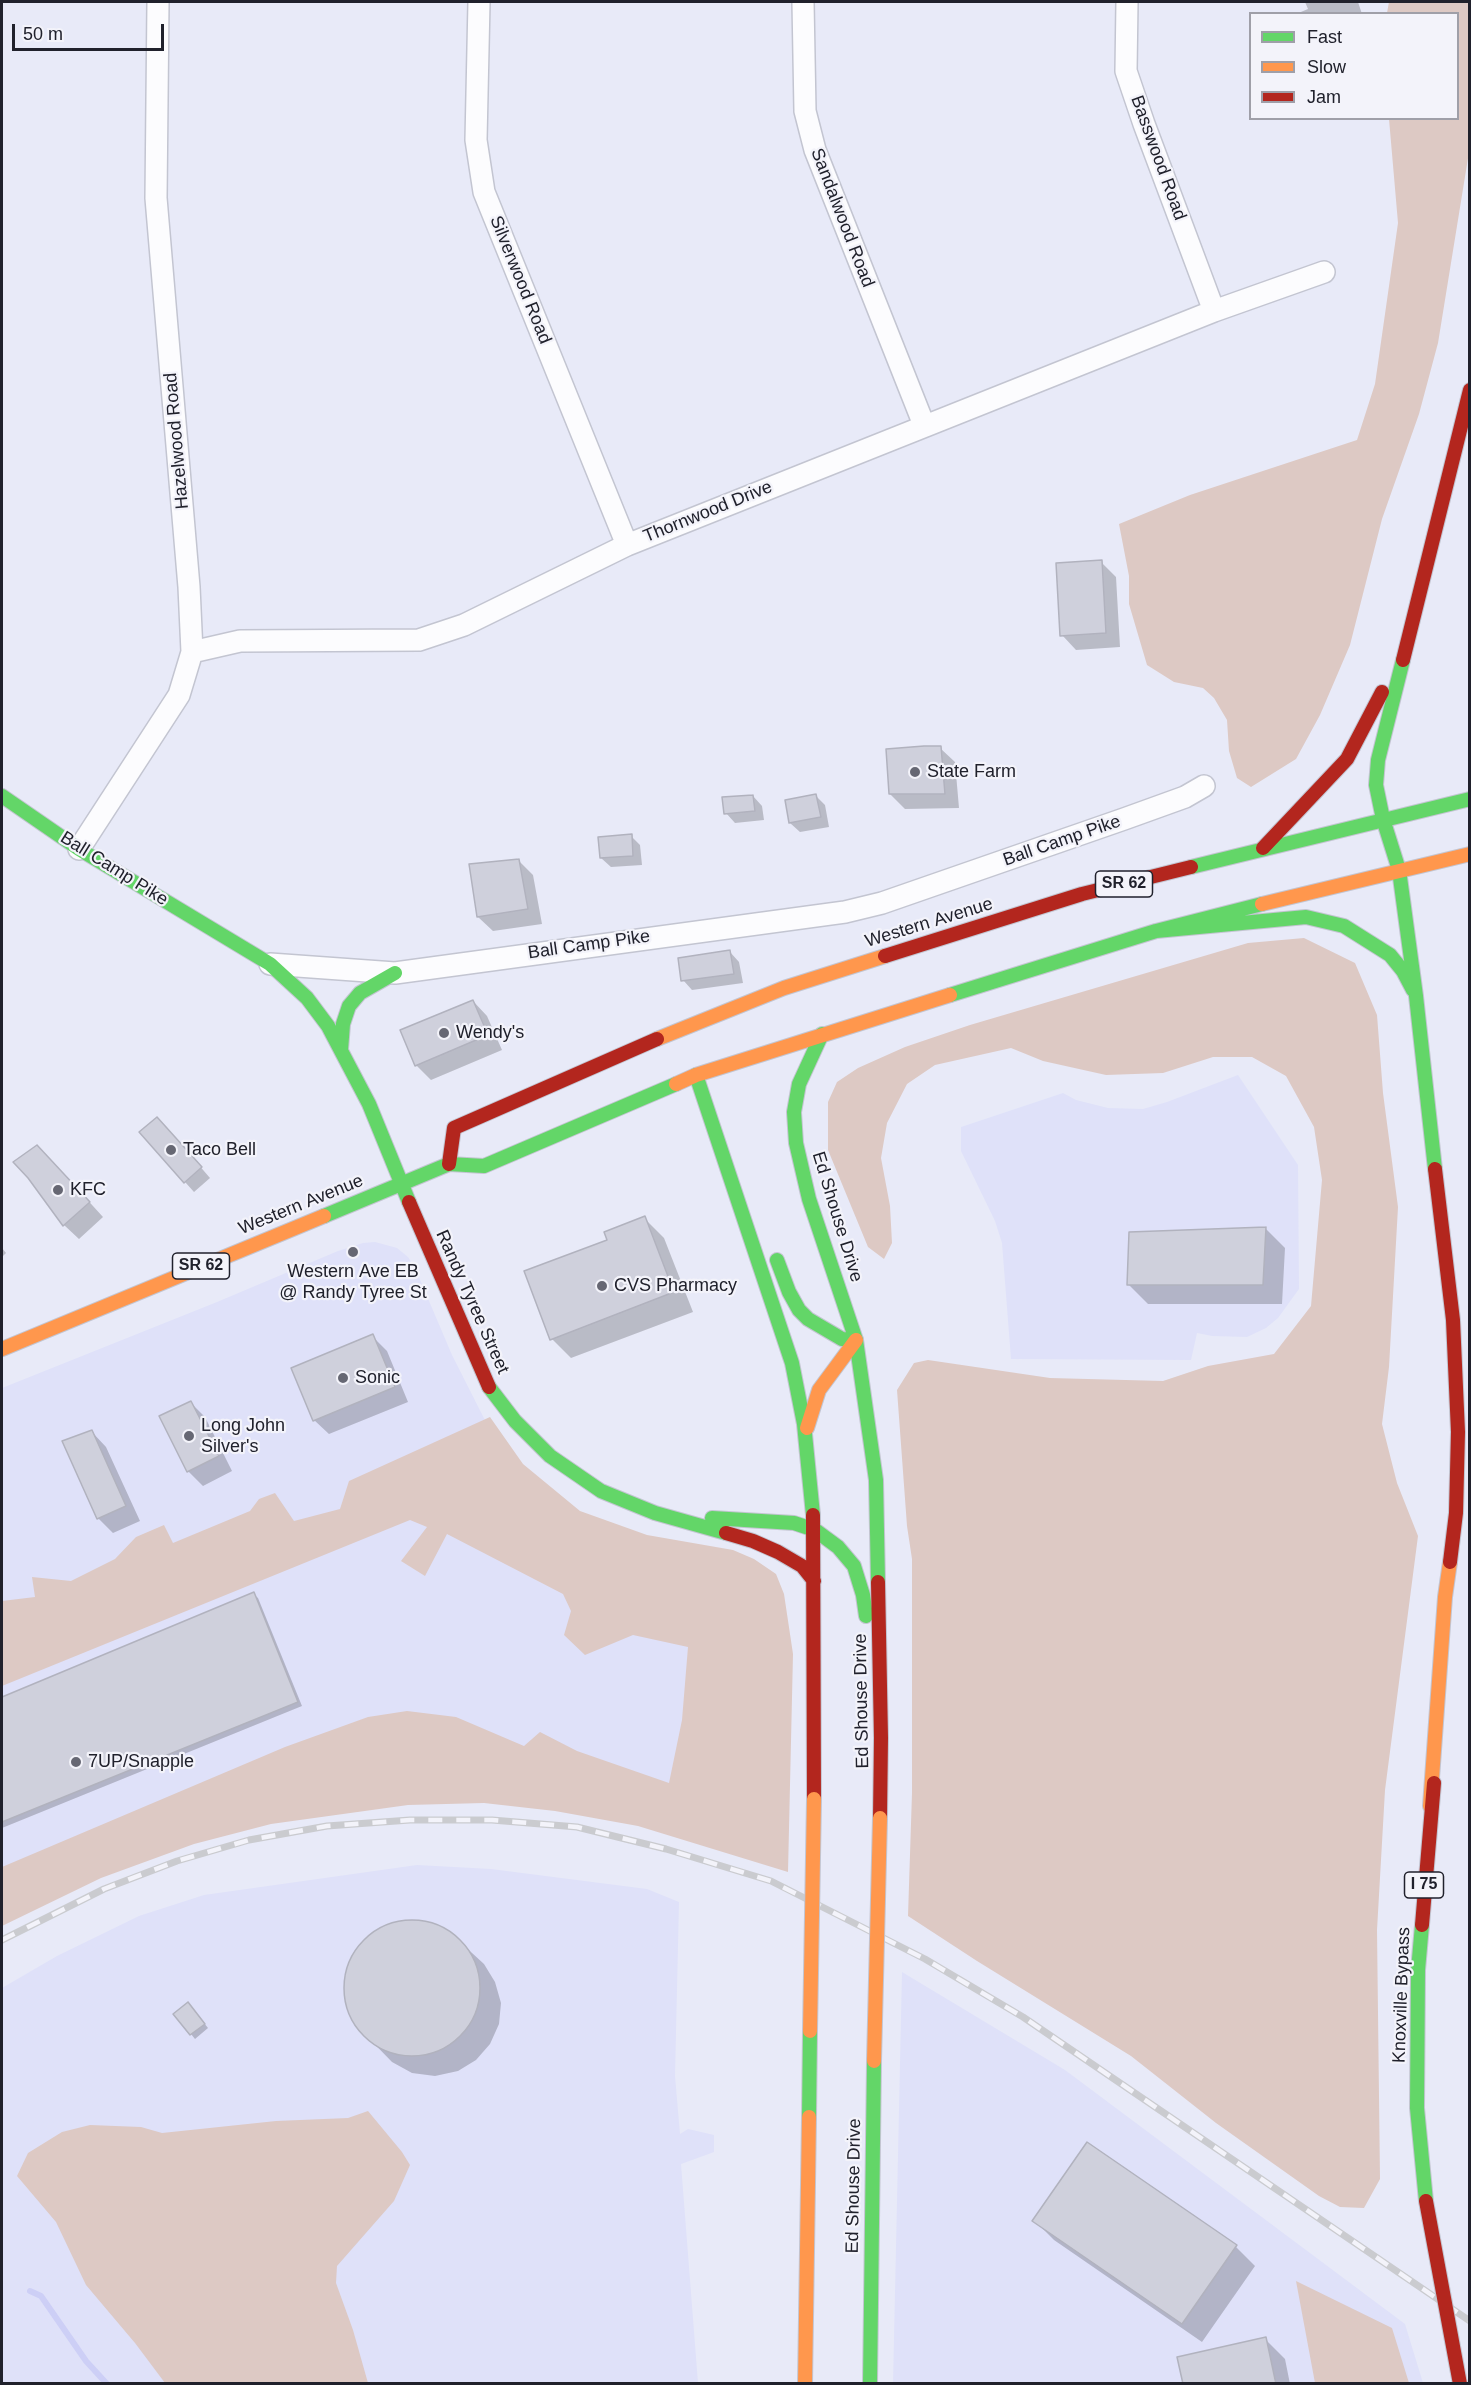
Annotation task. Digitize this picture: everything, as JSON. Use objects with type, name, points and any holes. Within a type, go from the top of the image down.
[{"type":"main road","points":[[1430,1806],[1445,1597],[1456,1513],[1458,1432],[1453,1320],[1416,996],[1399,870],[1383,819],[1376,785],[1378,760],[1408,633],[1470,390]]},
{"type":"main road","points":[[1263,848],[1347,759],[1374,712],[1408,633]]},
{"type":"main road","name":"Ball Camp Pike","points":[[2,796],[79,849],[270,964]]},
{"type":"main road","name":"Western Avenue","points":[[449,1164],[454,1128],[616,1055],[783,988],[1082,894],[1470,798]]},
{"type":"main road","name":"Western Avenue","points":[[2,1348],[449,1164],[484,1166],[697,1070],[1156,931],[1470,854]]},
{"type":"main road","points":[[1156,931],[1306,917],[1344,926],[1390,955],[1403,971],[1416,996]]},
{"type":"main road","name":"Randy Tyree Street","points":[[270,964],[307,998],[328,1026],[341,1050],[369,1104],[489,1387],[515,1421],[550,1456],[601,1491],[655,1514],[753,1541],[791,1559],[801,1566],[814,1581]]},
{"type":"main road","points":[[341,1050],[343,1024],[349,1006],[360,993],[395,973]]},
{"type":"main road","points":[[736,1022],[752,1013],[783,988]]},
{"type":"main road","name":"Ed Shouse Drive","points":[[822,1034],[799,1084],[794,1112],[795,1143],[809,1199],[856,1340],[876,1480],[881,1738],[870,2384]]},
{"type":"main road","points":[[697,1070],[792,1363],[805,1436],[814,1530],[814,1799],[806,2384]]},
{"type":"main road","points":[[724,1158],[752,1200]]},
{"type":"main road","points":[[772,1247],[789,1292],[799,1310],[826,1331],[842,1339],[856,1340]]},
{"type":"main road","points":[[805,1436],[819,1390],[856,1340]]},
{"type":"main road","name":"Randy Tyree Street","points":[[674,1518],[794,1523],[814,1530]]},
{"type":"main road","points":[[814,1530],[838,1547],[854,1566],[866,1614],[868,1694],[881,1738]]},
{"type":"main road","name":"Knoxville Bypass","points":[[1455,1648],[1430,1806],[1418,1970],[1418,2108],[1426,2201],[1460,2384]]},
{"type":"street","name":"Hazelwood Road","points":[[79,849],[179,695],[192,652],[189,587],[156,198],[158,2]]},
{"type":"street","name":"Silverwood Road","points":[[478,2],[476,140],[484,192],[627,545]]},
{"type":"street","name":"Sandalwood Road","points":[[803,2],[804,111],[815,150],[924,425]]},
{"type":"street","name":"Basswood Road","points":[[1127,2],[1126,71],[1214,310]]},
{"type":"street","name":"Thornwood Drive","points":[[192,652],[240,641],[419,640],[464,625],[627,545],[1214,310],[1324,272]]},
{"type":"street","name":"Ball Camp Pike","points":[[270,964],[395,973],[845,912],[882,903],[1162,806],[1204,786]]},
{"type":"shaded area","points":[[1389,2],[1469,2],[1469,152],[1438,343],[1419,414],[1382,519],[1350,645],[1320,715],[1296,759],[1251,787],[1237,778],[1229,751],[1227,720],[1214,698],[1203,688],[1174,682],[1147,665],[1129,604],[1129,576],[1119,524],[1190,495],[1357,440],[1375,384],[1398,223],[1389,120],[1459,120],[1459,12],[1387,12]]},
{"type":"shaded area","points":[[1304,938],[1355,963],[1377,1015],[1383,1093],[1398,1207],[1389,1367],[1382,1424],[1397,1483],[1418,1536],[1385,1790],[1377,1930],[1380,2179],[1364,2208],[1340,2207],[1319,2196],[1216,2123],[1131,2056],[908,1916],[912,1793],[912,1559],[907,1526],[897,1390],[914,1363],[928,1360],[1050,1378],[1163,1381],[1208,1366],[1274,1354],[1311,1306],[1322,1180],[1314,1127],[1286,1076],[1252,1057],[1213,1057],[1163,1073],[1106,1075],[1043,1061],[1011,1048],[935,1065],[907,1084],[887,1123],[881,1158],[890,1206],[892,1243],[884,1259],[868,1247],[828,1150],[828,1102],[837,1082],[858,1068],[905,1047],[970,1025],[1248,943]]},
{"type":"shaded area","points":[[1238,1075],[1298,1165],[1299,1289],[1278,1318],[1266,1328],[1247,1337],[1197,1333],[1191,1360],[1011,1359],[1002,1243],[995,1221],[961,1151],[961,1127],[1063,1093],[1076,1100],[1108,1108],[1143,1109]]},
{"type":"shaded area","points":[[375,1242],[397,1248],[408,1257],[415,1268],[452,1355],[497,1444],[576,1518],[782,1611],[643,1823],[494,1796],[363,1795],[221,1823],[2,1916],[2,1388],[338,1251],[363,1243]]},
{"type":"shaded area","points":[[490,1417],[523,1464],[580,1511],[647,1535],[733,1550],[754,1559],[776,1574],[784,1594],[793,1654],[788,1872],[638,1826],[555,1811],[484,1803],[408,1805],[271,1824],[194,1844],[101,1878],[2,1926],[2,1867],[285,1747],[368,1717],[407,1711],[456,1717],[524,1746],[540,1732],[577,1751],[669,1783],[682,1720],[688,1647],[633,1635],[585,1655],[564,1635],[571,1611],[563,1594],[447,1534],[425,1576],[401,1561],[427,1527],[410,1520],[2,1686],[2,1601],[35,1597],[32,1577],[71,1581],[115,1559],[136,1537],[164,1525],[173,1543],[250,1511],[259,1499],[275,1493],[294,1521],[340,1509],[349,1481]]},
{"type":"shaded area","points":[[417,1865],[491,1869],[647,1889],[679,1902],[675,2076],[680,2134],[688,2129],[714,2135],[714,2152],[681,2164],[698,2383],[2,2383],[2,1988],[57,1956],[139,1916],[204,1895]]},
{"type":"shaded area","points":[[902,1972],[1065,2070],[1405,2324],[1423,2383],[893,2384]]},
{"type":"shaded area","points":[[368,2111],[410,2165],[394,2201],[337,2266],[336,2283],[353,2330],[368,2383],[165,2383],[86,2285],[56,2222],[17,2176],[28,2153],[62,2132],[90,2125],[141,2127],[162,2133],[276,2121],[348,2118]]},
{"type":"shaded area","points":[[1296,2281],[1392,2328],[1409,2383],[1315,2383]]},
{"type":"building","points":[[1102,560],[1106,633],[1060,636],[1056,563]]},
{"type":"building","name":"State Farm","points":[[941,746],[945,794],[889,794],[886,749]]},
{"type":"building","points":[[816,794],[821,817],[789,823],[785,800]]},
{"type":"building","points":[[753,795],[755,811],[724,814],[722,797]]},
{"type":"building","points":[[632,834],[633,856],[600,858],[598,837]]},
{"type":"building","points":[[519,859],[528,909],[477,917],[469,864]]},
{"type":"building","points":[[730,950],[734,974],[681,981],[678,958]]},
{"type":"building","name":"Wendy's","points":[[473,1000],[488,1035],[415,1066],[400,1030]]},
{"type":"building","name":"Taco Bell","points":[[157,1117],[202,1167],[184,1183],[139,1132]]},
{"type":"building","name":"KFC","points":[[37,1145],[90,1202],[63,1226],[28,1178],[13,1162]]},
{"type":"building","points":[[645,1216],[674,1292],[550,1340],[524,1271],[607,1240],[604,1232]]},
{"type":"building","points":[[1266,1227],[1263,1285],[1127,1285],[1129,1232]]},
{"type":"building","name":"Sonic","points":[[373,1334],[395,1387],[313,1421],[291,1368]]},
{"type":"building","name":"Long John Silver's","points":[[191,1401],[219,1456],[187,1472],[159,1416]]},
{"type":"building","points":[[92,1430],[126,1506],[97,1519],[62,1441]]},
{"type":"building","name":"7UP/Snapple","points":[[254,1592],[298,1702],[2,1822],[2,1697]]},
{"type":"building","points":[[412,1920],[438,1925],[450,1931],[460,1940],[469,1950],[475,1962],[480,1988],[475,2014],[469,2026],[460,2036],[450,2045],[438,2051],[412,2056],[386,2051],[374,2045],[364,2036],[355,2026],[349,2014],[344,1988],[349,1962],[355,1950],[364,1940],[374,1931],[386,1925]]},
{"type":"building","points":[[188,2002],[205,2024],[190,2035],[173,2014]]},
{"type":"building","points":[[1087,2142],[1237,2245],[1182,2324],[1032,2221]]},
{"type":"building","points":[[1266,2337],[1276,2384],[1183,2384],[1177,2357]]},
{"type":"waterway","points":[[30,2291],[41,2296],[86,2361],[107,2384]]},
{"type":"railway","points":[[2,1940],[104,1889],[177,1861],[249,1840],[327,1826],[410,1820],[492,1820],[577,1827],[666,1849],[771,1881],[925,1959],[1023,2017],[1470,2321]]},
{"type":"traffic: fast","points":[[1403,660],[1378,760],[1376,785],[1383,819],[1399,870],[1416,996],[1435,1169]]},
{"type":"traffic: fast","points":[[2,796],[79,849],[270,964],[307,998],[328,1026],[369,1104],[409,1202]]},
{"type":"traffic: fast","points":[[1191,867],[1470,799]]},
{"type":"traffic: fast","points":[[950,995],[1156,931],[1262,904]]},
{"type":"traffic: fast","points":[[1156,931],[1306,917],[1344,926],[1390,955],[1403,971],[1413,990]]},
{"type":"traffic: fast","points":[[341,1050],[343,1024],[349,1006],[360,993],[395,973]]},
{"type":"traffic: fast","points":[[822,1034],[799,1084],[794,1112],[796,1143],[809,1199],[856,1340],[876,1480],[878,1582]]},
{"type":"traffic: fast","points":[[696,1075],[792,1363],[804,1424],[813,1515]]},
{"type":"traffic: fast","points":[[324,1216],[449,1164],[484,1166],[676,1084]]},
{"type":"traffic: fast","points":[[777,1260],[789,1292],[799,1310],[808,1319],[842,1339],[856,1340]]},
{"type":"traffic: fast","points":[[489,1387],[515,1421],[550,1456],[601,1491],[655,1513],[726,1533]]},
{"type":"traffic: fast","points":[[712,1518],[794,1523],[815,1530],[838,1547],[854,1566],[863,1595],[866,1616]]},
{"type":"traffic: fast","points":[[1422,1925],[1418,1970],[1417,2108],[1426,2201]]},
{"type":"traffic: fast","points":[[809,2117],[810,2031]]},
{"type":"traffic: fast","points":[[870,2384],[874,2061]]},
{"type":"traffic: slow","points":[[1262,904],[1470,854]]},
{"type":"traffic: slow","points":[[657,1039],[784,988],[885,956]]},
{"type":"traffic: slow","points":[[676,1084],[696,1075],[950,995]]},
{"type":"traffic: slow","points":[[2,1349],[324,1216]]},
{"type":"traffic: slow","points":[[807,1428],[819,1390],[856,1340]]},
{"type":"traffic: slow","points":[[1430,1806],[1445,1597],[1450,1562]]},
{"type":"traffic: slow","points":[[810,2031],[814,1799]]},
{"type":"traffic: slow","points":[[874,2061],[880,1818]]},
{"type":"traffic: slow","points":[[805,2384],[809,2117]]},
{"type":"traffic: jam","points":[[1403,660],[1470,390]]},
{"type":"traffic: jam","points":[[1263,848],[1347,759],[1382,692]]},
{"type":"traffic: jam","points":[[885,956],[1082,894],[1191,867]]},
{"type":"traffic: jam","points":[[449,1164],[454,1128],[657,1039]]},
{"type":"traffic: jam","points":[[1435,1169],[1453,1320],[1458,1432],[1456,1513],[1450,1562]]},
{"type":"traffic: jam","points":[[409,1202],[489,1387]]},
{"type":"traffic: jam","points":[[813,1515],[814,1799]]},
{"type":"traffic: jam","points":[[726,1533],[778,1552],[802,1566],[814,1581]]},
{"type":"traffic: jam","points":[[878,1582],[880,1818]]},
{"type":"traffic: jam","points":[[1422,1925],[1434,1783]]},
{"type":"traffic: jam","points":[[1426,2201],[1460,2384]]},
{"type":"place","name":"State Farm","points":[[915,772]]},
{"type":"place","name":"Wendy's","points":[[444,1033]]},
{"type":"place","name":"Taco Bell","points":[[171,1150]]},
{"type":"place","name":"KFC","points":[[58,1190]]},
{"type":"place","name":"Western Ave EB @ Randy Tyree St","points":[[353,1252]]},
{"type":"place","name":"CVS Pharmacy","points":[[602,1286]]},
{"type":"place","name":"Sonic","points":[[343,1378]]},
{"type":"place","name":"Long John Silver's","points":[[189,1436]]},
{"type":"place","name":"7UP/Snapple","points":[[76,1762]]}]
